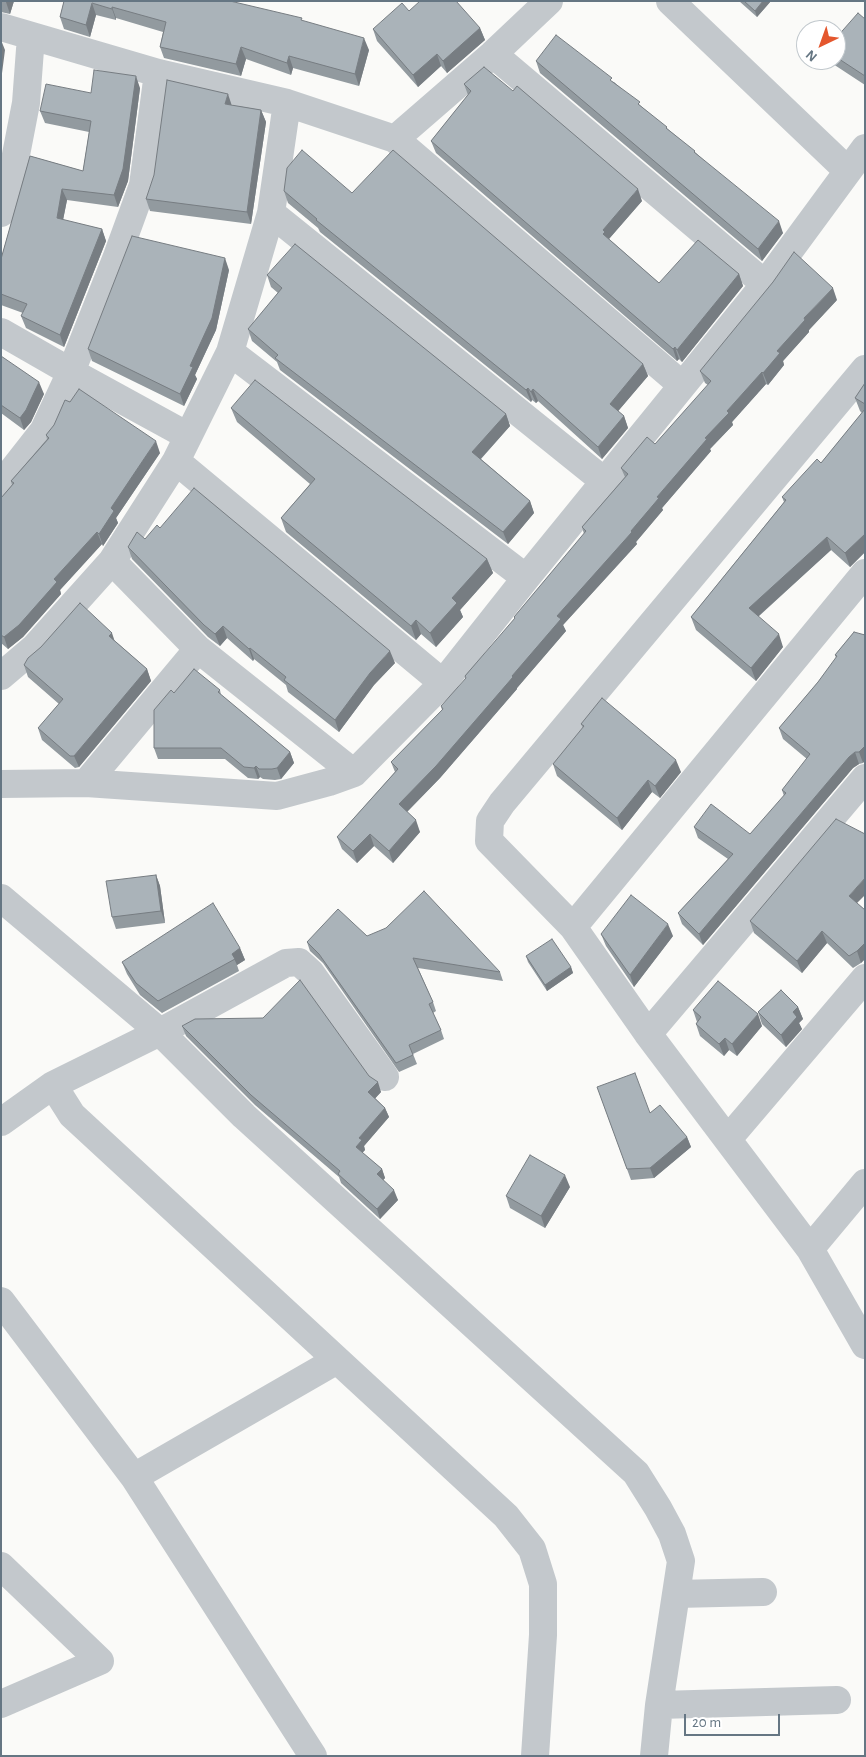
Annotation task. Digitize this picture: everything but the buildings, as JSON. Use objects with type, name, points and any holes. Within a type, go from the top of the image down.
[{"type":"street","points":[[395,139],[493,54],[549,1]]},
{"type":"street","points":[[670,1],[847,170]]},
{"type":"street","points":[[1,27],[158,74],[287,103],[395,139],[682,385]]},
{"type":"street","points":[[1,213],[8,196],[26,103],[32,36]]},
{"type":"street","points":[[493,54],[765,284]]},
{"type":"street","points":[[1,485],[44,430],[71,372],[143,185],[158,74]]},
{"type":"street","points":[[1,676],[34,648],[112,561],[176,460],[230,352],[271,213],[287,103]]},
{"type":"street","points":[[1,784],[86,783],[276,796],[329,782],[354,772],[443,683],[604,481],[765,284],[865,148]]},
{"type":"street","points":[[271,213],[604,481]]},
{"type":"street","points":[[1,332],[188,436]]},
{"type":"street","points":[[230,352],[526,578]]},
{"type":"street","points":[[865,369],[502,803],[490,821],[489,841],[573,927],[648,1034],[810,1249],[865,1346]]},
{"type":"street","points":[[176,460],[443,683]]},
{"type":"street","points":[[112,561],[198,649],[354,772]]},
{"type":"street","points":[[573,927],[865,573]]},
{"type":"street","points":[[86,783],[198,649]]},
{"type":"street","points":[[648,1034],[865,778]]},
{"type":"street","points":[[1,898],[160,1032],[244,1116],[636,1473],[672,1534],[681,1562],[659,1705],[654,1756]]},
{"type":"street","points":[[1,1122],[53,1085],[160,1032],[286,963],[299,962],[310,972],[384,1077]]},
{"type":"street","points":[[728,1139],[865,978]]},
{"type":"street","points":[[53,1085],[72,1115],[506,1516],[532,1549],[543,1584],[543,1635],[535,1756]]},
{"type":"street","points":[[810,1249],[865,1183]]},
{"type":"street","points":[[1,1301],[134,1477],[313,1756]]},
{"type":"street","points":[[134,1477],[336,1360]]},
{"type":"street","points":[[1,1566],[100,1661],[1,1704]]},
{"type":"street","points":[[676,1594],[762,1592]]},
{"type":"street","points":[[659,1705],[837,1700]]}]
